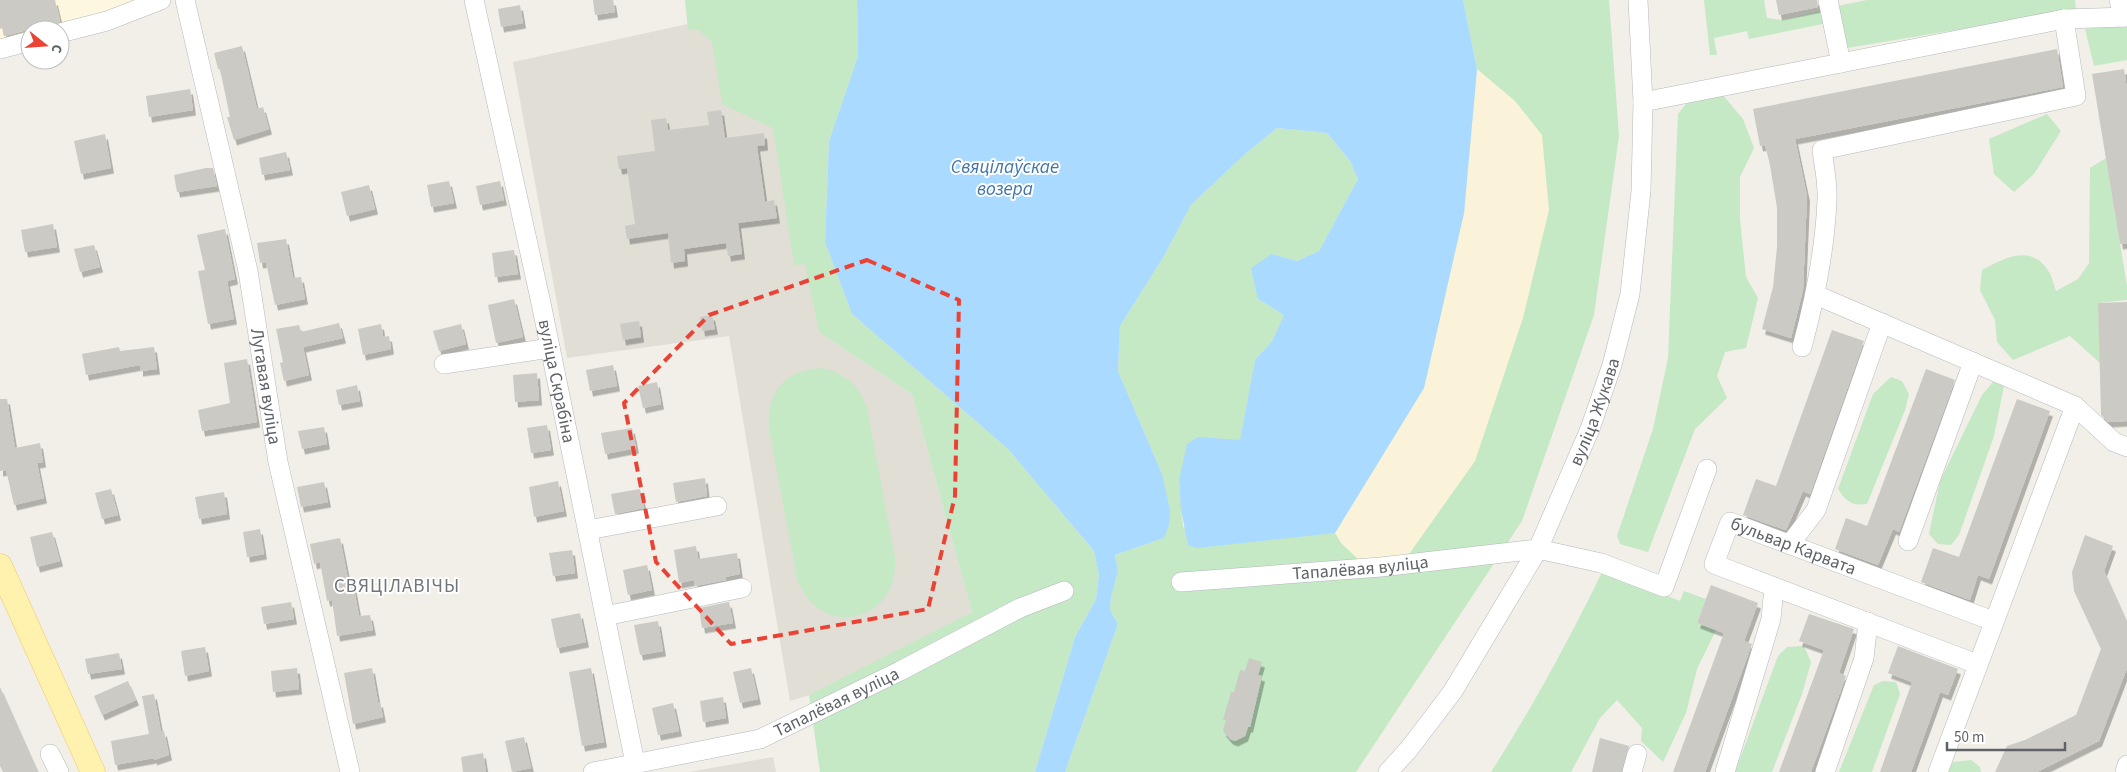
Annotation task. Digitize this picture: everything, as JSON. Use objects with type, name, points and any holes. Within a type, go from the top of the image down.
[{"type":"main road","points":[[0,566],[93,772]]},
{"type":"street","points":[[70,30],[107,21],[161,0]]},
{"type":"street","name":"Лугавая вуліца","points":[[186,0],[248,271],[278,462],[350,772]]},
{"type":"street","name":"вуліца Скрабіна","points":[[474,0],[550,348],[635,763]]},
{"type":"street","name":"вуліца Жукава","points":[[1388,772],[1409,749],[1453,691],[1538,549],[1590,429],[1612,365],[1630,294],[1641,192],[1642,102],[1638,0]]},
{"type":"street","points":[[1828,0],[1842,63]]},
{"type":"street","points":[[1642,102],[2064,19],[2123,11]]},
{"type":"street","points":[[1802,347],[1816,295],[1827,198],[1822,150],[2076,96],[2064,19]]},
{"type":"street","points":[[0,49],[20,44]]},
{"type":"street","points":[[1816,295],[2075,406],[2114,442],[2127,447]]},
{"type":"street","points":[[1790,544],[1816,510],[1882,323]]},
{"type":"street","points":[[444,364],[550,348]]},
{"type":"street","points":[[1908,541],[1973,362]]},
{"type":"street","points":[[1938,772],[2075,406]]},
{"type":"street","name":"Тапалёвая вуліца","points":[[1182,582],[1381,567],[1538,549],[1601,563],[1664,586],[1707,469]]},
{"type":"street","points":[[588,530],[717,506]]},
{"type":"street","name":"бульвар Карвата","points":[[1977,664],[1714,564],[1730,522],[1993,621]]},
{"type":"street","points":[[1725,772],[1771,619],[1774,587]]},
{"type":"street","points":[[605,616],[742,588]]},
{"type":"street","name":"Тапалёвая вуліца","points":[[593,772],[760,739],[900,671],[1020,608],[1064,591]]},
{"type":"street","points":[[1825,772],[1864,658],[1868,622]]},
{"type":"street","points":[[50,754],[59,772]]},
{"type":"street","points":[[2124,772],[2127,765]]},
{"type":"highlighted area","points":[[867,260],[959,300],[955,496],[928,609],[731,644],[656,562],[624,403],[709,315]]},
{"type":"shaded area","points":[[0,0],[139,0],[70,25],[70,20],[20,20],[20,39],[0,44]]},
{"type":"shaded area","points":[[757,9],[819,332],[912,394],[972,612],[826,690],[790,701],[729,336],[567,358],[513,62]]},
{"type":"shaded area","points":[[773,757],[776,772],[689,772]]},
{"type":"green space","points":[[685,0],[857,0],[858,56],[829,141],[825,242],[852,314],[1008,449],[1094,551],[1099,575],[1096,599],[1075,637],[1035,772],[820,772],[809,695],[972,612],[912,394],[819,332],[805,264],[794,265],[773,128],[722,104],[712,42],[698,30],[688,30]]},
{"type":"green space","points":[[1463,0],[1609,0],[1619,136],[1594,315],[1522,521],[1356,772],[1065,772],[1118,624],[1110,610],[1111,597],[1118,571],[1115,555],[1164,538],[1162,474],[1118,371],[1120,326],[1164,256],[1191,205],[1244,155],[1277,128],[1327,133],[1350,161],[1358,179],[1319,251],[1297,261],[1272,254],[1258,299],[1284,315],[1272,341],[1255,360],[1240,441],[1179,481],[1183,527],[1335,533],[1424,388],[1464,213],[1477,69]]},
{"type":"green space","points":[[1704,0],[1764,0],[1767,18],[1783,20],[1828,9],[1833,36],[1826,38],[1823,24],[1749,39],[1747,31],[1714,38],[1717,55],[1710,55]]},
{"type":"green space","points":[[1867,0],[2075,0],[2076,10],[1841,49],[1832,7]]},
{"type":"green space","points":[[2127,24],[2127,60],[2094,66],[2085,29]]},
{"type":"green space","points":[[1721,93],[1743,119],[1754,148],[1740,177],[1740,219],[1746,277],[1758,298],[1746,348],[1725,352],[1717,376],[1727,398],[1695,429],[1648,552],[1620,544],[1617,536],[1653,429],[1668,358],[1678,114],[1686,104]]},
{"type":"green space","points":[[2047,114],[2061,131],[2034,174],[2014,192],[1994,174],[1989,139]]},
{"type":"green space","points":[[2106,158],[2127,286],[2127,300],[2098,303],[2100,363],[2070,336],[2013,360],[1997,342],[1995,320],[1980,290],[1982,270],[2000,261],[2026,255],[2042,263],[2050,274],[2056,291],[2078,279],[2089,263],[2090,168]]},
{"type":"green space","points":[[821,368],[837,373],[850,381],[864,400],[895,557],[893,580],[885,597],[872,610],[856,616],[839,617],[822,611],[807,598],[797,578],[769,429],[771,404],[774,394],[780,386],[787,379],[797,374]]},
{"type":"green space","points":[[1891,377],[1902,381],[1909,394],[1905,410],[1867,504],[1853,503],[1846,500],[1838,489],[1873,394]]},
{"type":"green space","points":[[1993,382],[2004,386],[1994,436],[1959,535],[1951,545],[1938,544],[1929,534],[1940,481],[1982,395]]},
{"type":"green space","points":[[1604,568],[1641,586],[1680,601],[1684,591],[1706,599],[1697,623],[1716,630],[1697,669],[1686,713],[1663,762],[1641,741],[1642,728],[1617,700],[1600,718],[1571,772],[1491,772],[1522,723]]},
{"type":"green space","points":[[1804,646],[1811,662],[1802,694],[1772,772],[1735,772],[1778,656],[1787,647]]},
{"type":"green space","points":[[1883,681],[1896,682],[1900,694],[1872,772],[1839,772],[1874,685]]},
{"type":"green space","points":[[1971,760],[1980,767],[1981,772],[1948,772],[1953,762]]},
{"type":"sand","points":[[1477,69],[1515,101],[1542,135],[1549,210],[1523,318],[1475,461],[1407,557],[1359,560],[1341,543],[1335,533],[1424,388],[1464,213]]},
{"type":"water","name":"Свяцілаўскае возера","points":[[857,0],[1463,0],[1477,69],[1464,213],[1424,388],[1335,533],[1197,548],[1188,545],[1181,509],[1179,481],[1187,444],[1198,437],[1240,440],[1255,360],[1272,341],[1284,315],[1258,299],[1251,268],[1272,254],[1297,261],[1319,251],[1358,179],[1350,161],[1327,133],[1277,128],[1244,155],[1191,205],[1164,256],[1120,326],[1118,371],[1162,474],[1170,510],[1169,525],[1164,538],[1115,555],[1118,571],[1111,597],[1110,610],[1118,624],[1065,772],[1035,772],[1075,637],[1096,599],[1099,575],[1094,551],[1008,449],[852,314],[825,242],[829,141],[858,56]]},
{"type":"building","points":[[0,0],[55,0],[60,20],[20,20],[20,32],[4,36],[2,28],[0,29]]},
{"type":"building","points":[[593,0],[613,0],[615,12],[595,15]]},
{"type":"building","points":[[1776,0],[1817,0],[1818,7],[1779,15]]},
{"type":"building","points":[[520,5],[523,23],[501,27],[498,9]]},
{"type":"building","points":[[242,46],[257,109],[263,107],[269,129],[234,140],[227,117],[230,117],[220,69],[218,69],[214,53]]},
{"type":"building","points":[[2057,49],[2063,87],[1795,139],[1807,196],[1803,290],[1791,338],[1762,329],[1773,287],[1777,247],[1777,208],[1770,165],[1765,145],[1760,146],[1753,109]]},
{"type":"building","points":[[2124,69],[2127,90],[2127,243],[2120,244],[2092,74]]},
{"type":"building","points":[[190,89],[193,110],[149,117],[146,96]]},
{"type":"building","points":[[721,110],[725,138],[764,133],[765,145],[757,146],[765,202],[774,200],[777,218],[738,223],[742,254],[728,256],[726,243],[684,249],[685,261],[671,263],[668,233],[627,239],[625,226],[635,224],[627,168],[619,169],[617,156],[655,151],[651,120],[666,118],[668,130],[709,125],[707,112]]},
{"type":"building","points":[[105,134],[111,168],[81,174],[74,141]]},
{"type":"building","points":[[286,152],[290,170],[262,175],[259,158]]},
{"type":"building","points":[[213,168],[217,186],[177,192],[174,175]]},
{"type":"building","points":[[449,181],[454,203],[431,207],[427,185]]},
{"type":"building","points":[[500,181],[504,200],[480,205],[476,186]]},
{"type":"building","points":[[369,185],[375,209],[347,216],[341,192]]},
{"type":"building","points":[[53,224],[57,247],[25,252],[21,230]]},
{"type":"building","points":[[225,229],[235,279],[227,281],[234,319],[208,324],[198,271],[205,270],[197,235]]},
{"type":"building","points":[[286,239],[293,278],[301,277],[305,299],[275,305],[266,262],[260,263],[257,243]]},
{"type":"building","points":[[94,245],[100,267],[80,272],[74,249]]},
{"type":"building","points":[[514,250],[518,274],[495,277],[492,253]]},
{"type":"building","points":[[514,299],[523,337],[496,343],[488,305]]},
{"type":"building","points":[[2127,302],[2127,421],[2108,422],[2101,415],[2098,303]]},
{"type":"building","points":[[712,315],[715,329],[702,331],[700,317]]},
{"type":"building","points":[[639,321],[641,337],[623,340],[620,324]]},
{"type":"building","points":[[339,323],[343,338],[303,347],[309,375],[284,381],[280,363],[283,362],[276,329],[299,325],[301,332]]},
{"type":"building","points":[[381,324],[383,337],[389,336],[391,349],[363,355],[358,329]]},
{"type":"building","points":[[461,324],[466,344],[439,351],[433,331]]},
{"type":"building","points":[[1832,330],[1864,341],[1810,494],[1803,491],[1786,530],[1743,515],[1756,479],[1776,486]]},
{"type":"building","points":[[119,347],[120,351],[154,347],[157,369],[140,371],[140,365],[86,375],[82,354]]},
{"type":"building","points":[[247,359],[257,422],[202,431],[198,410],[230,403],[224,363]]},
{"type":"building","points":[[613,365],[617,386],[590,391],[586,370]]},
{"type":"building","points":[[1926,369],[1955,380],[1899,532],[1893,529],[1878,565],[1835,549],[1846,518],[1867,526]]},
{"type":"building","points":[[537,373],[539,400],[515,402],[513,375]]},
{"type":"building","points":[[657,382],[661,404],[643,408],[638,386]]},
{"type":"building","points":[[357,385],[360,401],[339,405],[336,390]]},
{"type":"building","points":[[0,399],[7,399],[15,448],[40,443],[43,462],[37,463],[44,498],[14,505],[6,470],[0,471]]},
{"type":"building","points":[[2017,399],[2050,411],[1989,579],[1978,575],[1970,600],[1921,582],[1933,548],[1959,557]]},
{"type":"building","points":[[547,425],[551,450],[531,453],[527,428]]},
{"type":"building","points":[[324,427],[327,444],[302,449],[298,431]]},
{"type":"building","points":[[632,428],[636,448],[605,454],[601,433]]},
{"type":"building","points":[[705,478],[707,496],[676,502],[673,483]]},
{"type":"building","points":[[558,481],[564,511],[534,517],[529,487]]},
{"type":"building","points":[[324,482],[328,502],[301,507],[297,487]]},
{"type":"building","points":[[111,489],[118,515],[102,519],[95,493]]},
{"type":"building","points":[[640,489],[644,508],[615,514],[611,494]]},
{"type":"building","points":[[224,492],[227,514],[199,519],[195,497]]},
{"type":"building","points":[[260,529],[264,554],[247,557],[243,532]]},
{"type":"building","points":[[52,532],[60,561],[37,567],[30,537]]},
{"type":"building","points":[[2085,535],[2113,546],[2104,571],[2127,622],[2127,668],[2099,741],[2037,772],[1995,772],[2007,746],[2025,740],[2076,715],[2101,649],[2074,591],[2072,572]]},
{"type":"building","points":[[340,538],[348,579],[352,578],[359,616],[370,615],[373,630],[337,636],[332,600],[327,601],[320,562],[314,564],[310,544]]},
{"type":"building","points":[[696,546],[698,559],[737,553],[740,574],[725,577],[726,580],[695,586],[694,580],[679,583],[674,550]]},
{"type":"building","points":[[572,550],[575,573],[553,576],[549,553]]},
{"type":"building","points":[[647,565],[652,590],[628,595],[623,570]]},
{"type":"building","points":[[1711,585],[1758,603],[1744,641],[1752,644],[1705,772],[1673,772],[1724,633],[1697,623]]},
{"type":"building","points":[[291,602],[294,619],[264,624],[261,607]]},
{"type":"building","points":[[729,602],[733,623],[702,628],[699,608]]},
{"type":"building","points":[[580,613],[586,642],[557,648],[551,619]]},
{"type":"building","points":[[1809,614],[1854,629],[1839,673],[1846,676],[1811,772],[1779,772],[1824,650],[1799,641]]},
{"type":"building","points":[[658,621],[663,651],[640,655],[634,625]]},
{"type":"building","points":[[1898,646],[1958,669],[1948,695],[1940,692],[1911,772],[1880,772],[1912,682],[1888,673]]},
{"type":"building","points":[[205,647],[209,671],[185,676],[181,651]]},
{"type":"building","points":[[119,653],[122,669],[88,674],[85,659]]},
{"type":"building","points":[[1249,658],[1262,662],[1258,675],[1262,676],[1250,727],[1248,727],[1245,736],[1235,741],[1230,739],[1223,731],[1226,720],[1223,720],[1240,670],[1245,671]]},
{"type":"building","points":[[297,668],[299,689],[273,692],[271,671]]},
{"type":"building","points":[[372,668],[378,702],[380,702],[383,717],[353,724],[344,673]]},
{"type":"building","points":[[591,668],[604,742],[582,746],[569,672]]},
{"type":"building","points":[[751,668],[758,699],[740,703],[733,672]]},
{"type":"building","points":[[128,681],[136,700],[102,715],[94,696]]},
{"type":"building","points":[[0,687],[38,772],[3,772],[0,766]]},
{"type":"building","points":[[154,694],[161,732],[164,731],[169,755],[154,760],[154,758],[115,765],[111,741],[149,734],[142,696]]},
{"type":"building","points":[[723,697],[726,718],[703,722],[700,701]]},
{"type":"building","points":[[673,703],[679,731],[658,735],[652,708]]},
{"type":"building","points":[[524,737],[531,768],[512,772],[505,741]]},
{"type":"building","points":[[1600,738],[1629,746],[1621,772],[1592,772]]},
{"type":"building","points":[[483,753],[486,772],[463,772],[461,757]]},
{"type":"district","name":"СВЯЦІЛАВІЧЫ","points":[[397,585]]}]
